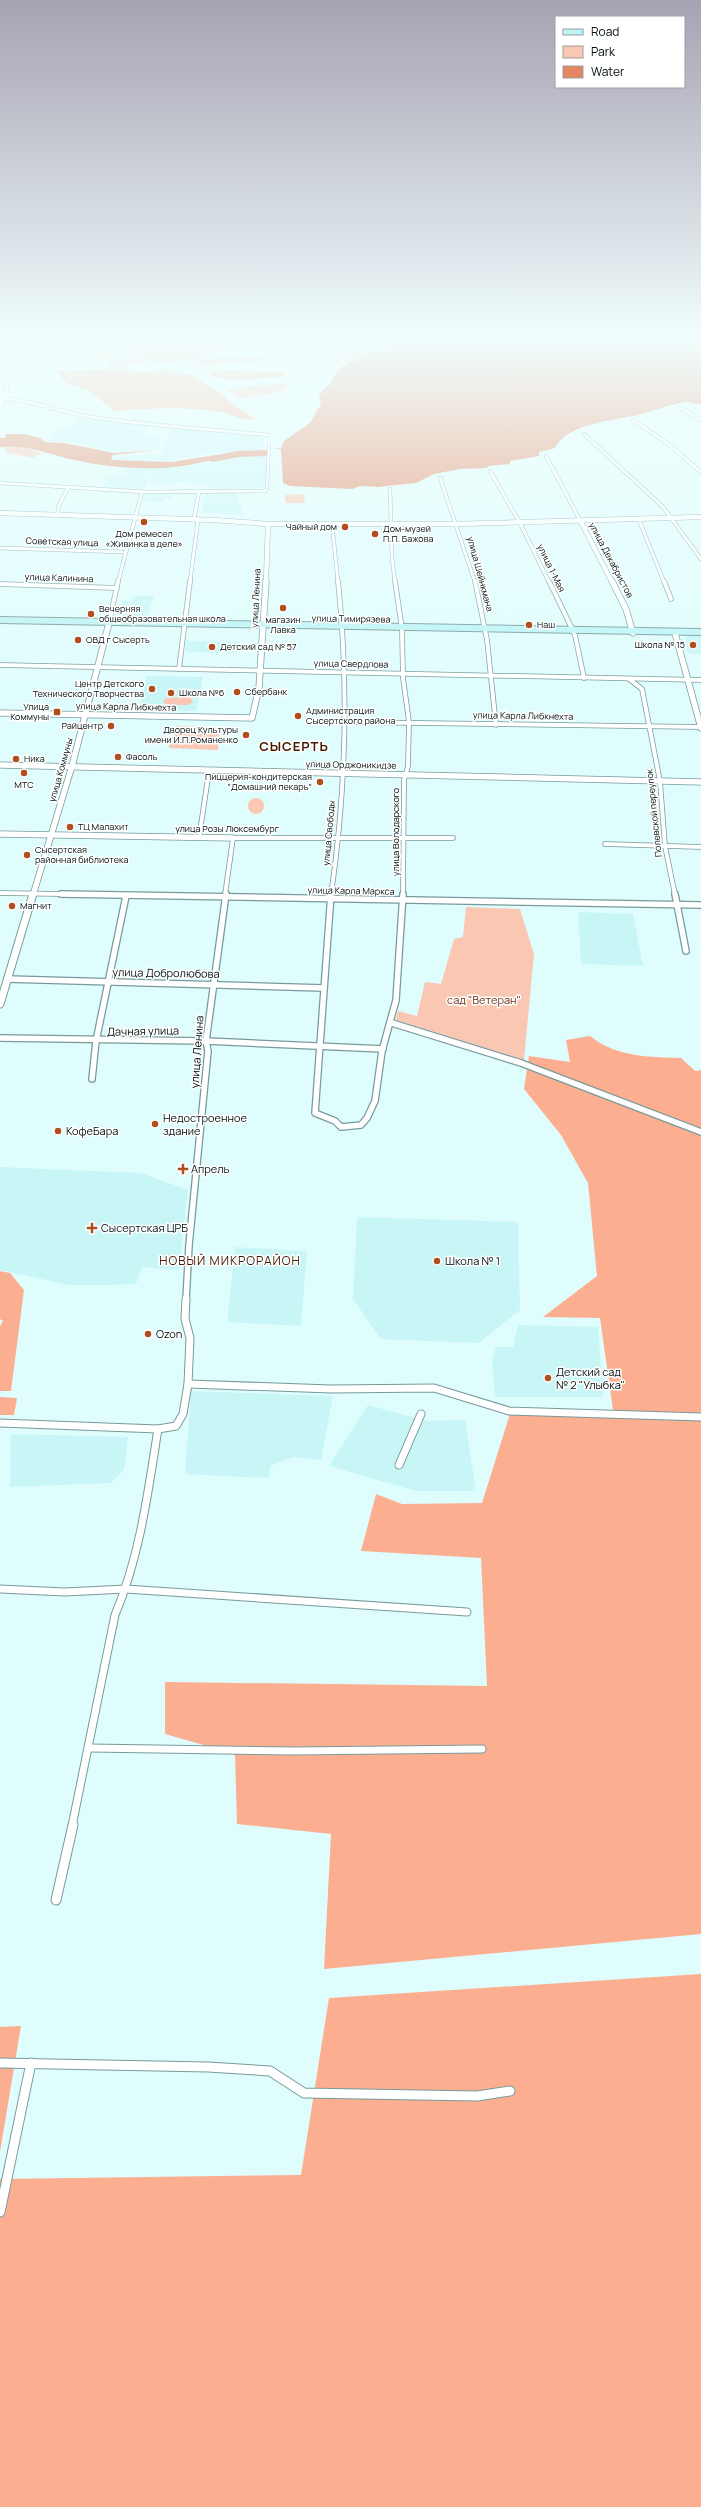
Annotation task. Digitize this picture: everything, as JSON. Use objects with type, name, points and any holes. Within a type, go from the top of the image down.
[{"type":"main road","name":"улица Тимирязева","points":[[0,620],[573,632],[701,632]]},
{"type":"street","points":[[0,483],[142,492],[265,491],[267,489],[270,458]]},
{"type":"street","name":"улица Декабристов","points":[[547,458],[626,609],[633,633]]},
{"type":"street","points":[[613,458],[673,519],[701,559]]},
{"type":"street","points":[[685,458],[701,472]]},
{"type":"street","name":"улица 1-Мая","points":[[490,470],[520,523],[573,632],[584,678]]},
{"type":"street","name":"улица Шейнкмана","points":[[440,478],[458,524],[481,604],[493,676],[496,725]]},
{"type":"street","points":[[58,515],[58,507],[68,488]]},
{"type":"street","name":"улица Володарского","points":[[341,1127],[361,1125],[372,1112],[383,1049],[392,1023],[397,994],[404,900],[402,837],[404,776],[408,766],[409,722],[403,673],[402,629],[392,558],[390,489]]},
{"type":"street","name":"улица Коммуны","points":[[0,1004],[72,766],[96,667],[109,623],[124,552],[142,492]]},
{"type":"street","points":[[179,669],[200,492]]},
{"type":"street","points":[[0,513],[268,524],[520,523],[701,517]]},
{"type":"street","points":[[639,520],[671,599]]},
{"type":"street","name":"улица Ленина","points":[[252,718],[256,711],[261,670],[268,524]]},
{"type":"street","name":"улица Свободы","points":[[332,524],[344,628],[344,672],[346,677],[339,838],[330,899],[321,1046],[315,1113],[335,1121],[341,1127]]},
{"type":"street","name":"Советская улица","points":[[0,548],[124,552]]},
{"type":"street","name":"улица Калинина","points":[[0,584],[116,588]]},
{"type":"street","points":[[675,632],[701,728]]},
{"type":"street","name":"улица Свердлова","points":[[0,665],[701,680]]},
{"type":"street","name":"Полевской переулок","points":[[629,679],[642,689],[650,727],[660,782],[665,846],[686,951]]},
{"type":"street","name":"улица Карла Либкнехта","points":[[0,713],[252,718]]},
{"type":"street","name":"улица Карла Либкнехта","points":[[344,722],[701,728]]},
{"type":"street","name":"улица Орджоникидзе","points":[[0,765],[404,776],[701,782]]},
{"type":"street","points":[[199,838],[209,771]]},
{"type":"street","name":"улица Розы Люксембург","points":[[0,834],[199,838],[453,838]]},
{"type":"street","name":"улица Ленина","points":[[158,1429],[176,1426],[183,1414],[188,1384],[190,1338],[185,1319],[189,1245],[208,1051],[206,1041],[233,838]]},
{"type":"street","points":[[605,844],[701,847]]},
{"type":"street","name":"улица Карла Маркса","points":[[0,892],[225,898],[701,905]]},
{"type":"street","points":[[92,1079],[96,1041],[126,896]]},
{"type":"street","name":"улица Добролюбова","points":[[7,979],[214,983],[324,988]]},
{"type":"street","points":[[392,1023],[521,1063],[701,1132]]},
{"type":"street","name":"Дачная улица","points":[[0,1038],[96,1041],[206,1041],[383,1049]]},
{"type":"street","points":[[188,1384],[331,1389],[434,1388],[509,1411],[701,1417]]},
{"type":"street","points":[[399,1465],[421,1414]]},
{"type":"street","points":[[0,1423],[158,1429],[145,1512],[126,1589],[114,1615],[90,1748],[56,1900]]},
{"type":"street","points":[[0,1589],[64,1592],[126,1589],[467,1612]]},
{"type":"street","points":[[90,1748],[294,1751],[482,1750]]},
{"type":"street","points":[[0,2063],[208,2066],[270,2071],[304,2093],[476,2096],[510,2091]]},
{"type":"street","points":[[0,2212],[31,2063]]},
{"type":"shaded area","points":[[117,458],[184,458],[170,461],[117,460]]},
{"type":"shaded area","points":[[226,458],[265,458],[267,465],[263,488],[223,489],[209,488],[205,484],[177,482],[172,485],[150,484],[152,478],[138,476],[149,479],[144,489],[104,487],[106,475],[134,476],[122,474],[123,469],[191,466]]},
{"type":"shaded area","points":[[172,493],[171,499],[164,499],[163,502],[144,502],[146,494]]},
{"type":"shaded area","points":[[205,493],[237,493],[238,502],[241,502],[242,515],[202,513]]},
{"type":"shaded area","points":[[133,596],[154,596],[147,618],[119,617],[122,601],[132,601]]},
{"type":"shaded area","name":"Школа № 15","points":[[685,635],[701,635],[701,654],[687,653]]},
{"type":"shaded area","name":"Детский сад № 57","points":[[186,641],[239,642],[237,653],[186,652]]},
{"type":"shaded area","name":"Школа №6","points":[[147,676],[203,677],[196,711],[139,710]]},
{"type":"shaded area","points":[[578,912],[633,914],[643,966],[581,964]]},
{"type":"shaded area","points":[[590,1036],[600,1043],[622,1052],[645,1056],[681,1058],[695,1071],[701,1070],[701,1934],[324,1969],[331,1834],[237,1824],[235,1754],[165,1734],[165,1682],[487,1686],[481,1558],[361,1551],[376,1494],[402,1504],[482,1503],[509,1417],[508,1411],[613,1410],[600,1318],[543,1317],[597,1276],[588,1183],[561,1135],[524,1089],[529,1056],[570,1062],[566,1040]]},
{"type":"shaded area","name":"Сысертская ЦРБ","points":[[0,1167],[141,1173],[188,1190],[179,1270],[142,1267],[136,1284],[69,1285],[0,1270]]},
{"type":"shaded area","name":"Школа № 1","points":[[357,1217],[518,1222],[520,1310],[479,1343],[381,1339],[353,1299]]},
{"type":"shaded area","points":[[235,1247],[307,1251],[301,1326],[227,1322]]},
{"type":"shaded area","points":[[0,1271],[10,1273],[24,1290],[11,1391],[0,1391],[0,1326],[3,1321],[0,1319]]},
{"type":"shaded area","name":"Детский сад № 2 \"Улыбка\"","points":[[518,1325],[598,1327],[603,1397],[495,1397],[492,1360],[496,1347],[513,1347]]},
{"type":"shaded area","points":[[191,1391],[333,1396],[321,1460],[293,1457],[270,1466],[269,1478],[185,1474]]},
{"type":"shaded area","points":[[0,1397],[17,1398],[14,1415],[0,1415]]},
{"type":"shaded area","points":[[368,1405],[427,1421],[465,1420],[476,1491],[416,1491],[329,1466]]},
{"type":"shaded area","points":[[11,1434],[128,1437],[124,1470],[111,1483],[10,1487]]},
{"type":"shaded area","points":[[701,1974],[701,2507],[0,2507],[0,2179],[301,2175],[329,1998]]},
{"type":"shaded area","points":[[21,2026],[0,2152],[0,2027]]},
{"type":"green space","points":[[303,494],[305,503],[285,503],[285,495]]},
{"type":"green space","points":[[190,697],[193,702],[188,705],[166,705],[163,702],[166,698]]},
{"type":"green space","points":[[177,726],[219,728],[218,750],[169,748],[169,739],[175,735]]},
{"type":"green space","points":[[256,798],[262,800],[264,806],[262,812],[256,814],[250,812],[248,806],[250,800]]},
{"type":"green space","name":"сад \"Ветеран\"","points":[[466,907],[520,909],[534,954],[524,1060],[396,1020],[398,1011],[417,1016],[425,982],[441,984],[454,939],[463,937]]},
{"type":"water","points":[[65,458],[112,458],[111,460],[171,462],[196,458],[223,458],[188,465],[156,468],[106,466]]},
{"type":"water","points":[[282,458],[527,458],[510,461],[510,464],[488,466],[487,468],[460,469],[434,474],[416,483],[378,487],[360,486],[352,489],[290,486],[283,483]]},
{"type":"waterway","name":"СЫСЕРТЬ","points":[[212,459],[217,458]]},
{"type":"place","name":"Дом ремесел «Живинка в деле»","points":[[144,522]]},
{"type":"place","name":"Чайный дом","points":[[345,527]]},
{"type":"place","name":"Дом-музей П.П. Бажова","points":[[375,534]]},
{"type":"place","name":"магазин Лавка","points":[[283,608]]},
{"type":"place","name":"Вечерняя общеобразовательная школа","points":[[91,614]]},
{"type":"place","name":"Наш","points":[[529,625]]},
{"type":"place","name":"ОВД г Сысерть","points":[[78,640]]},
{"type":"place","name":"Школа № 15","points":[[693,645]]},
{"type":"place","name":"Детский сад № 57","points":[[212,647]]},
{"type":"place","name":"Центр Детского Технического Творчества","points":[[152,689]]},
{"type":"place","name":"Сбербанк","points":[[237,692]]},
{"type":"place","name":"Школа №6","points":[[171,693]]},
{"type":"place","name":"Улица Коммуны","points":[[57,712]]},
{"type":"place","name":"Администрация Сысертского района","points":[[298,716]]},
{"type":"place","name":"Райцентр","points":[[111,726]]},
{"type":"place","name":"Дворец Культуры имени И.П.Романенко","points":[[246,735]]},
{"type":"place","name":"Фасоль","points":[[118,757]]},
{"type":"place","name":"Ника","points":[[16,759]]},
{"type":"place","name":"МТС","points":[[24,773]]},
{"type":"place","name":"Пиццерия-кондитерская \"Домашний пекарь\"","points":[[320,782]]},
{"type":"place","name":"ТЦ Малахит","points":[[70,827]]},
{"type":"place","name":"Сысертская районная библиотека","points":[[27,855]]},
{"type":"place","name":"Магнит","points":[[12,906]]},
{"type":"place","name":"Недостроенное здание","points":[[155,1124]]},
{"type":"place","name":"КофеБара","points":[[58,1131]]},
{"type":"place","name":"Апрель","points":[[183,1169]]},
{"type":"place","name":"Сысертская ЦРБ","points":[[92,1228]]},
{"type":"place","name":"Школа № 1","points":[[437,1261]]},
{"type":"place","name":"Ozon","points":[[148,1334]]},
{"type":"place","name":"Детский сад № 2 \"Улыбка\"","points":[[548,1378]]},
{"type":"district","name":"СЫСЕРТЬ","points":[[294,746]]},
{"type":"district","name":"НОВЫЙ МИКРОРАЙОН","points":[[230,1261]]}]
